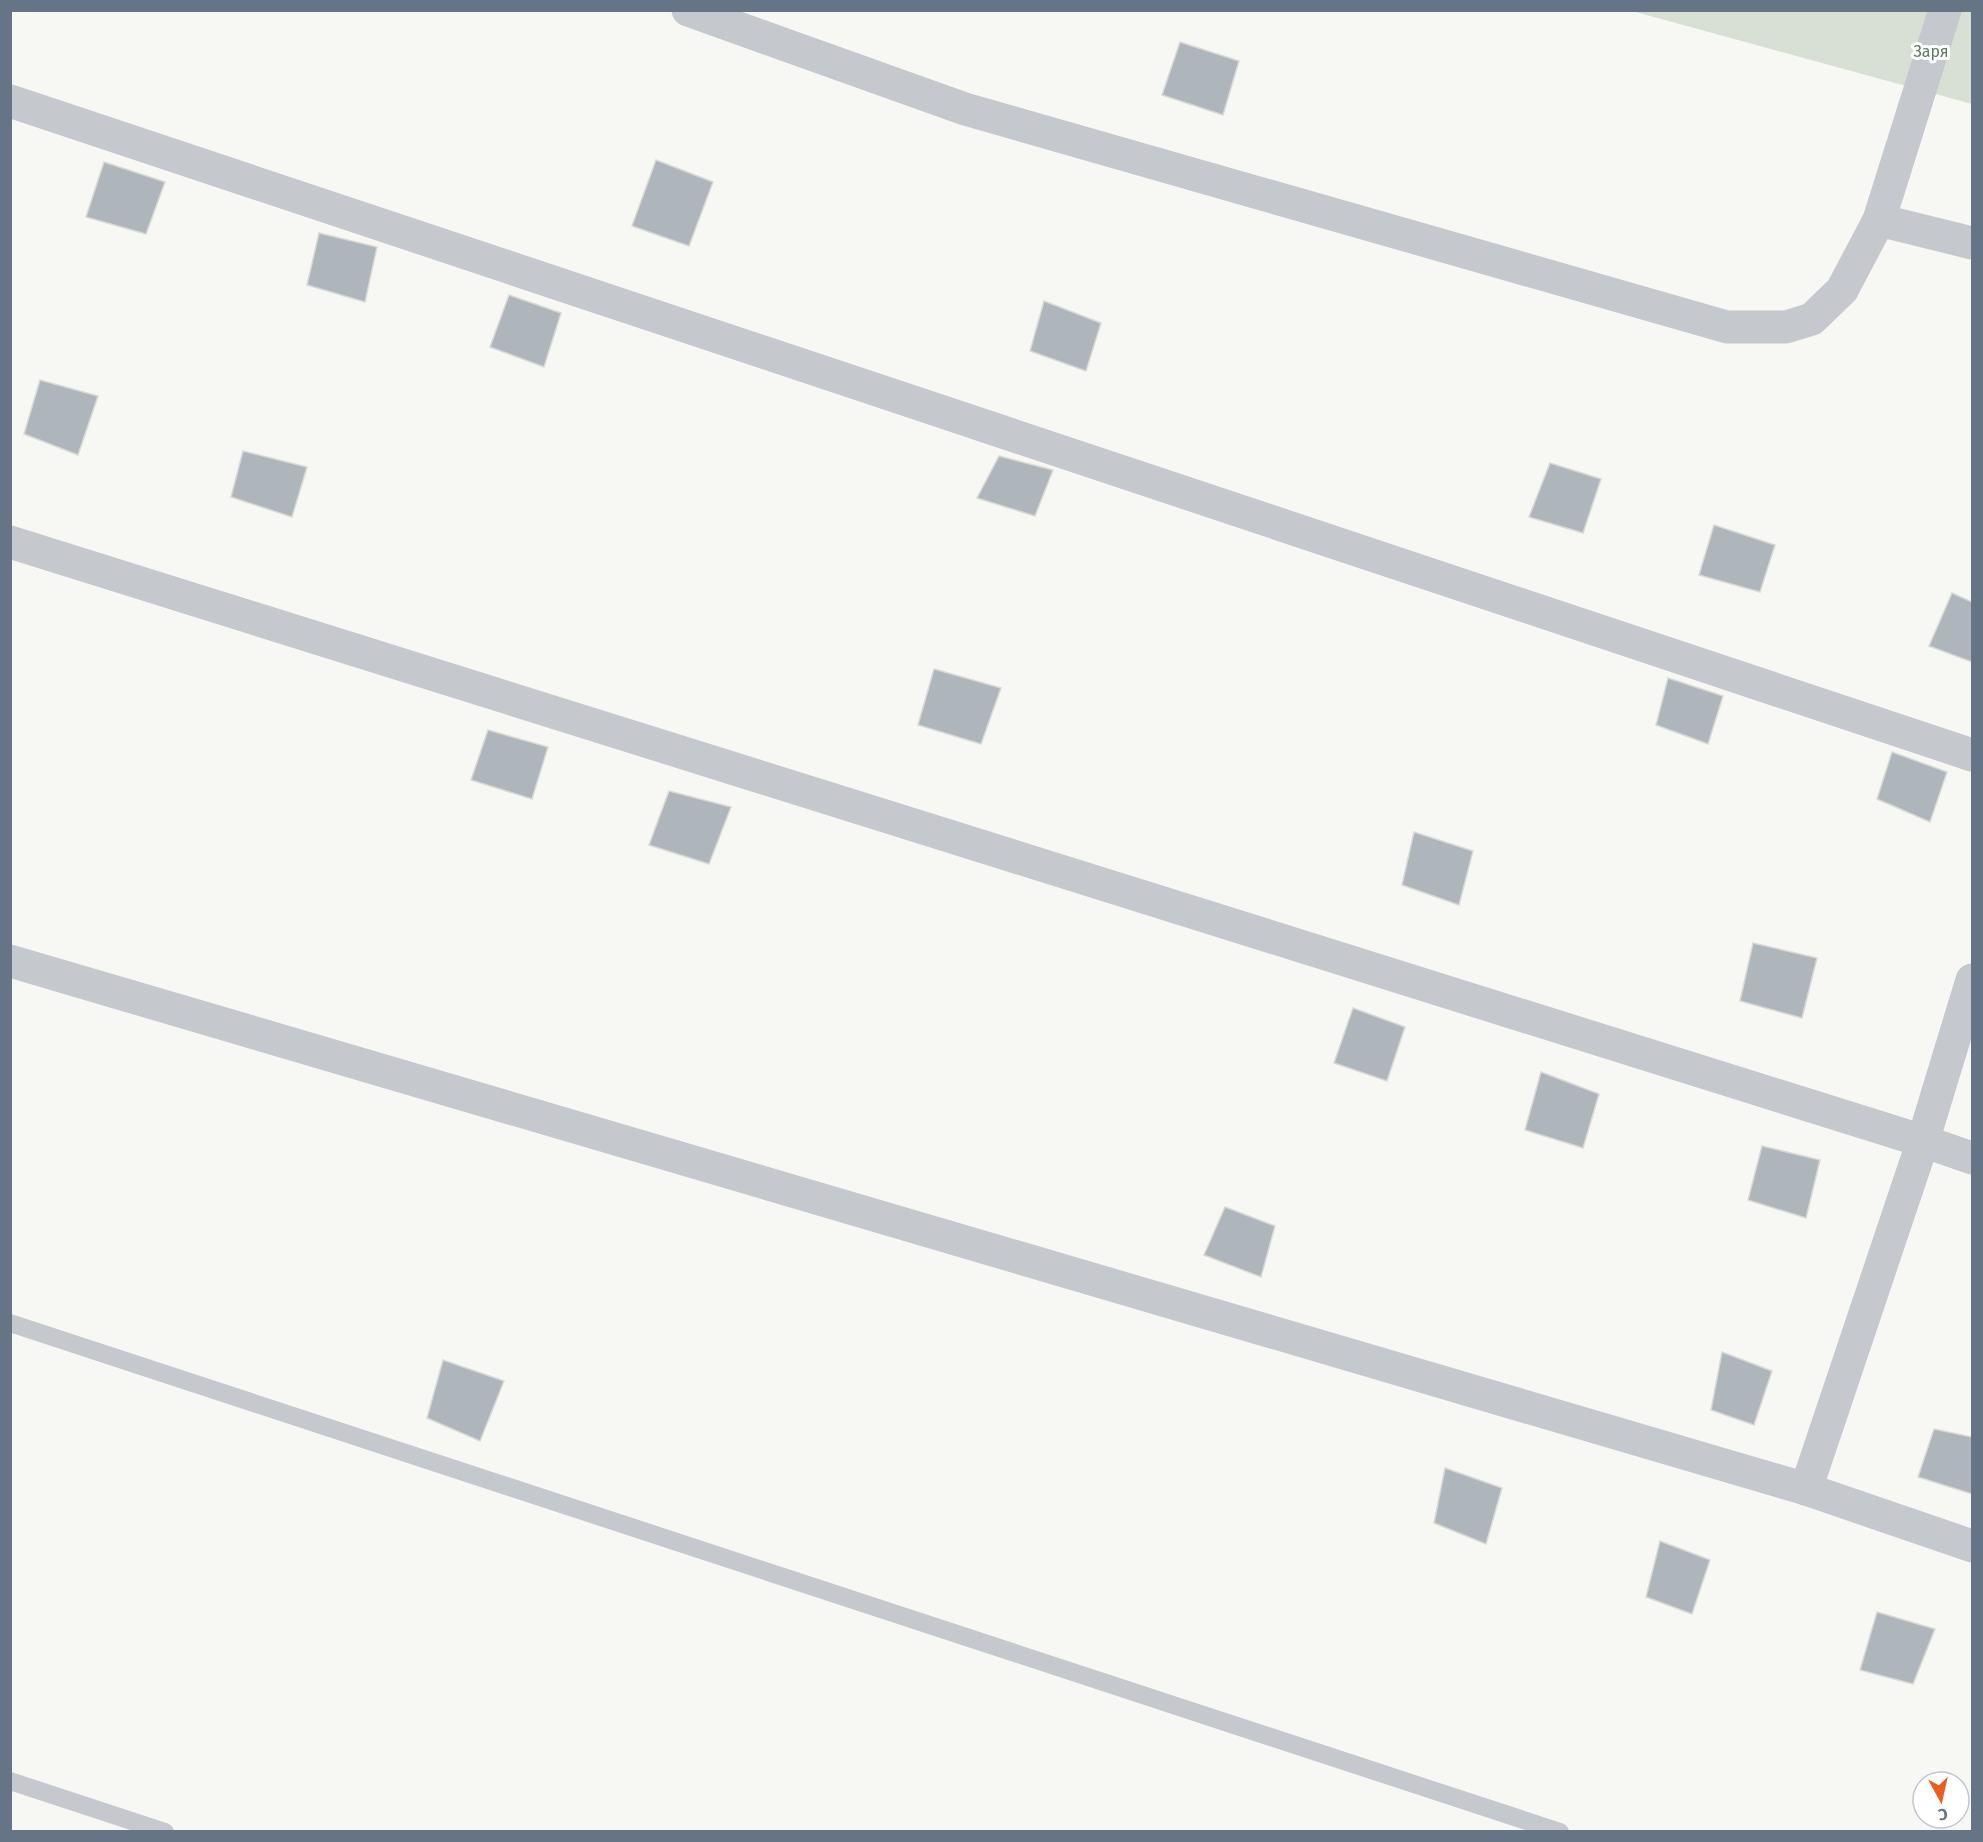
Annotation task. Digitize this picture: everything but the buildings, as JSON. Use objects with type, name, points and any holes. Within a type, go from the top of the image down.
[{"type":"street","points":[[688,10],[965,109],[1727,327],[1786,327],[1812,319],[1842,290],[1879,220],[1945,10]]},
{"type":"street","points":[[10,101],[1972,755]]},
{"type":"street","points":[[1879,220],[1972,243]]},
{"type":"street","points":[[10,542],[1972,1158]]},
{"type":"street","points":[[10,961],[1806,1489],[1972,1546]]},
{"type":"street","points":[[1806,1489],[1923,1141],[1972,980]]},
{"type":"lane","points":[[10,1323],[1560,1832]]},
{"type":"lane","points":[[10,1781],[165,1832]]},
{"type":"green space","name":"Заря","points":[[1632,11],[1972,11],[1972,104]]}]
